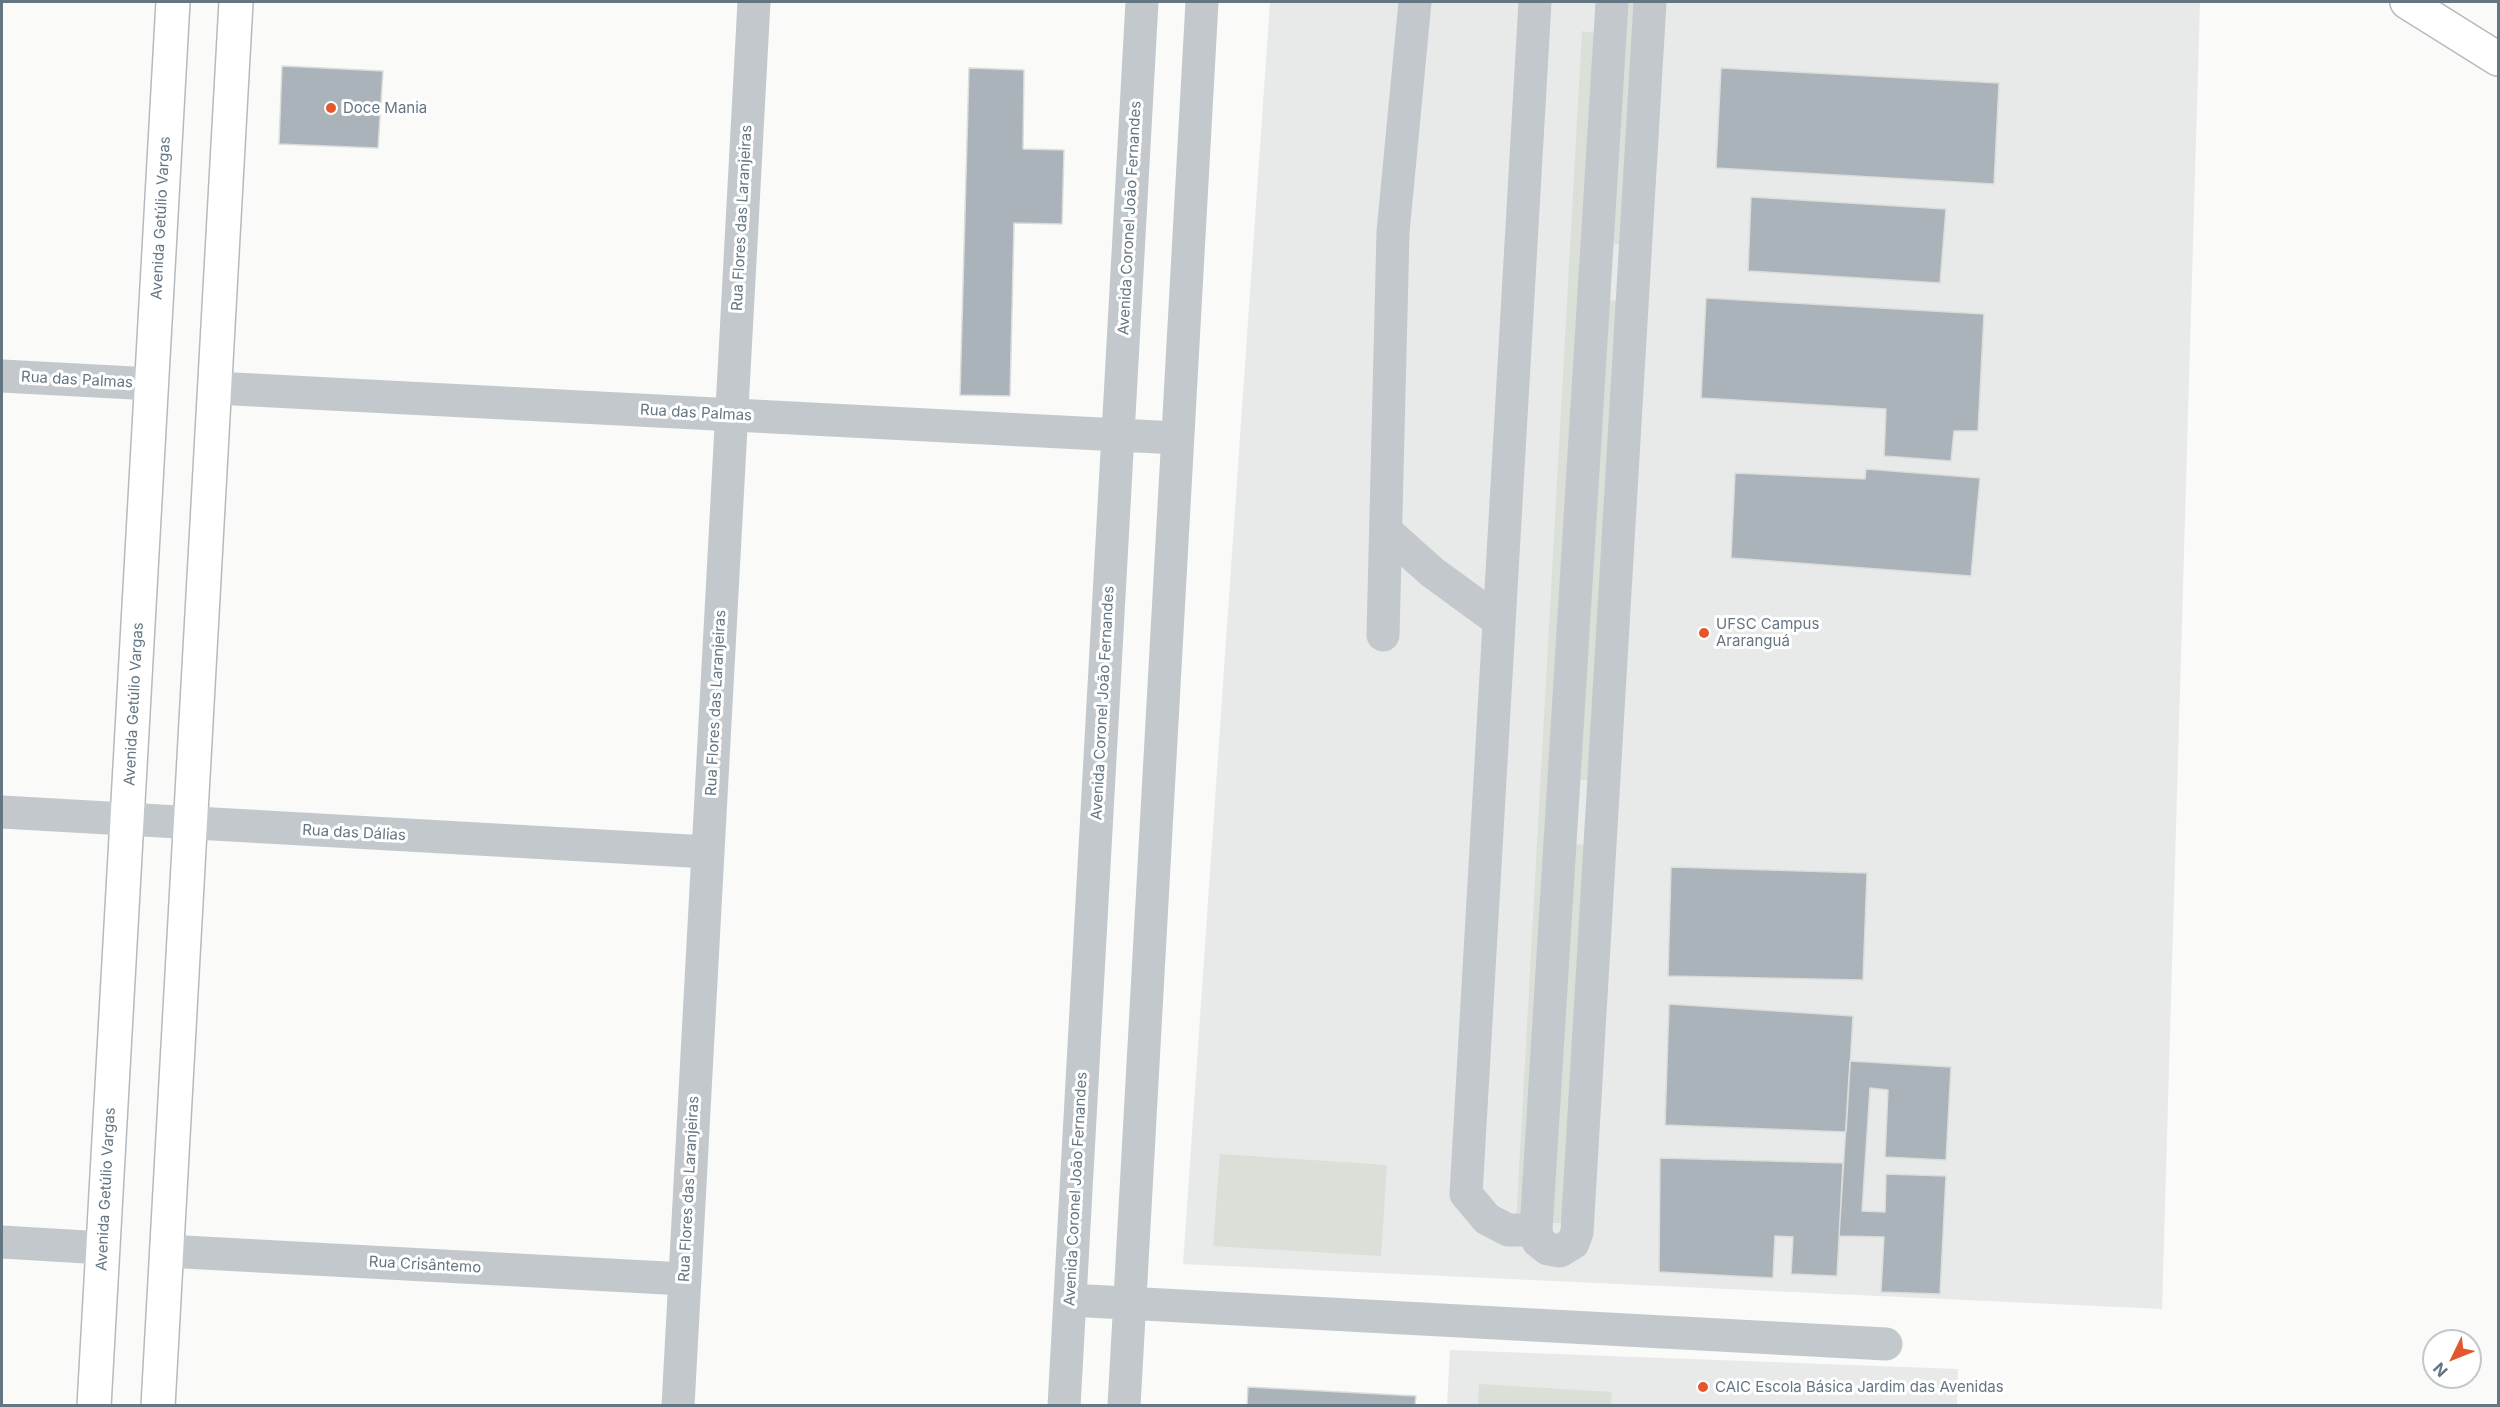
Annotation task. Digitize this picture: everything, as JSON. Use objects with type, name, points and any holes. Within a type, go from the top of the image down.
[{"type":"main road","name":"Avenida Getúlio Vargas","points":[[94,1406],[173,2]]},
{"type":"main road","points":[[158,1406],[236,2]]},
{"type":"main road","points":[[2407,2],[2499,59]]},
{"type":"street","name":"Rua Flores das Laranjeiras","points":[[678,1406],[754,2]]},
{"type":"street","name":"Avenida Coronel João Fernandes","points":[[1064,1406],[1143,2]]},
{"type":"street","points":[[1124,1406],[1202,2]]},
{"type":"street","points":[[1383,635],[1393,232],[1415,2]]},
{"type":"street","points":[[1535,2],[1466,1194],[1486,1219],[1508,1230],[1536,1230]]},
{"type":"street","points":[[1612,2],[1536,1230],[1538,1241],[1548,1249],[1560,1251],[1573,1243],[1577,1232],[1650,2]]},
{"type":"street","points":[[1594,281],[1633,284]]},
{"type":"street","name":"Rua das Palmas","points":[[2,376],[152,384]]},
{"type":"street","name":"Rua das Palmas","points":[[215,388],[1177,438]]},
{"type":"street","points":[[1386,531],[1432,572],[1499,621]]},
{"type":"street","points":[[1565,784],[1605,788]]},
{"type":"street","name":"Rua das Dálias","points":[[2,812],[707,852]]},
{"type":"street","points":[[2,1242],[103,1248]]},
{"type":"street","name":"Rua Crisântemo","points":[[166,1251],[684,1279]]},
{"type":"street","points":[[1070,1300],[1886,1344]]},
{"type":"shaded area","name":"UFSC Campus Araranguá","points":[[1270,2],[2200,2],[2162,1309],[1183,1264]]},
{"type":"shaded area","points":[[1625,2],[1640,2],[1625,244],[1611,244]]},
{"type":"shaded area","points":[[1582,31],[1594,33],[1526,1225],[1516,1224]]},
{"type":"shaded area","points":[[1605,300],[1618,301],[1591,780],[1576,780]]},
{"type":"shaded area","points":[[1575,844],[1588,845],[1565,1223],[1551,1223]]},
{"type":"shaded area","points":[[1220,1154],[1387,1165],[1381,1256],[1213,1246]]},
{"type":"shaded area","name":"CAIC Escola Básica Jardim das Avenidas","points":[[1450,1350],[1958,1369],[1957,1405],[1447,1406]]},
{"type":"shaded area","points":[[1479,1384],[1612,1392],[1611,1405],[1478,1405]]},
{"type":"building","name":"Doce Mania","points":[[282,66],[383,71],[378,148],[279,144]]},
{"type":"building","points":[[969,68],[1024,70],[1023,149],[1064,150],[1062,224],[1014,223],[1010,396],[960,395]]},
{"type":"building","points":[[1721,68],[1999,83],[1994,184],[1716,168]]},
{"type":"building","points":[[1751,197],[1946,209],[1940,283],[1748,271]]},
{"type":"building","points":[[1706,298],[1984,314],[1978,431],[1954,431],[1951,461],[1884,456],[1886,409],[1701,398]]},
{"type":"building","points":[[1866,469],[1980,478],[1971,576],[1731,558],[1735,473],[1865,479]]},
{"type":"building","points":[[1671,867],[1867,873],[1863,980],[1668,976]]},
{"type":"building","points":[[1669,1004],[1853,1016],[1846,1132],[1665,1125]]},
{"type":"building","points":[[1850,1061],[1951,1067],[1946,1160],[1885,1157],[1888,1090],[1870,1088],[1862,1211],[1885,1212],[1886,1174],[1946,1176],[1940,1294],[1881,1292],[1884,1237],[1839,1236]]},
{"type":"building","points":[[1660,1158],[1843,1163],[1837,1276],[1791,1274],[1793,1237],[1775,1236],[1773,1278],[1659,1272]]},
{"type":"building","points":[[1248,1387],[1416,1396],[1415,1406],[1247,1406]]},
{"type":"place","name":"Doce Mania","points":[[331,108]]},
{"type":"place","name":"UFSC Campus Araranguá","points":[[1704,633]]},
{"type":"place","name":"CAIC Escola Básica Jardim das Avenidas","points":[[1703,1387]]}]
